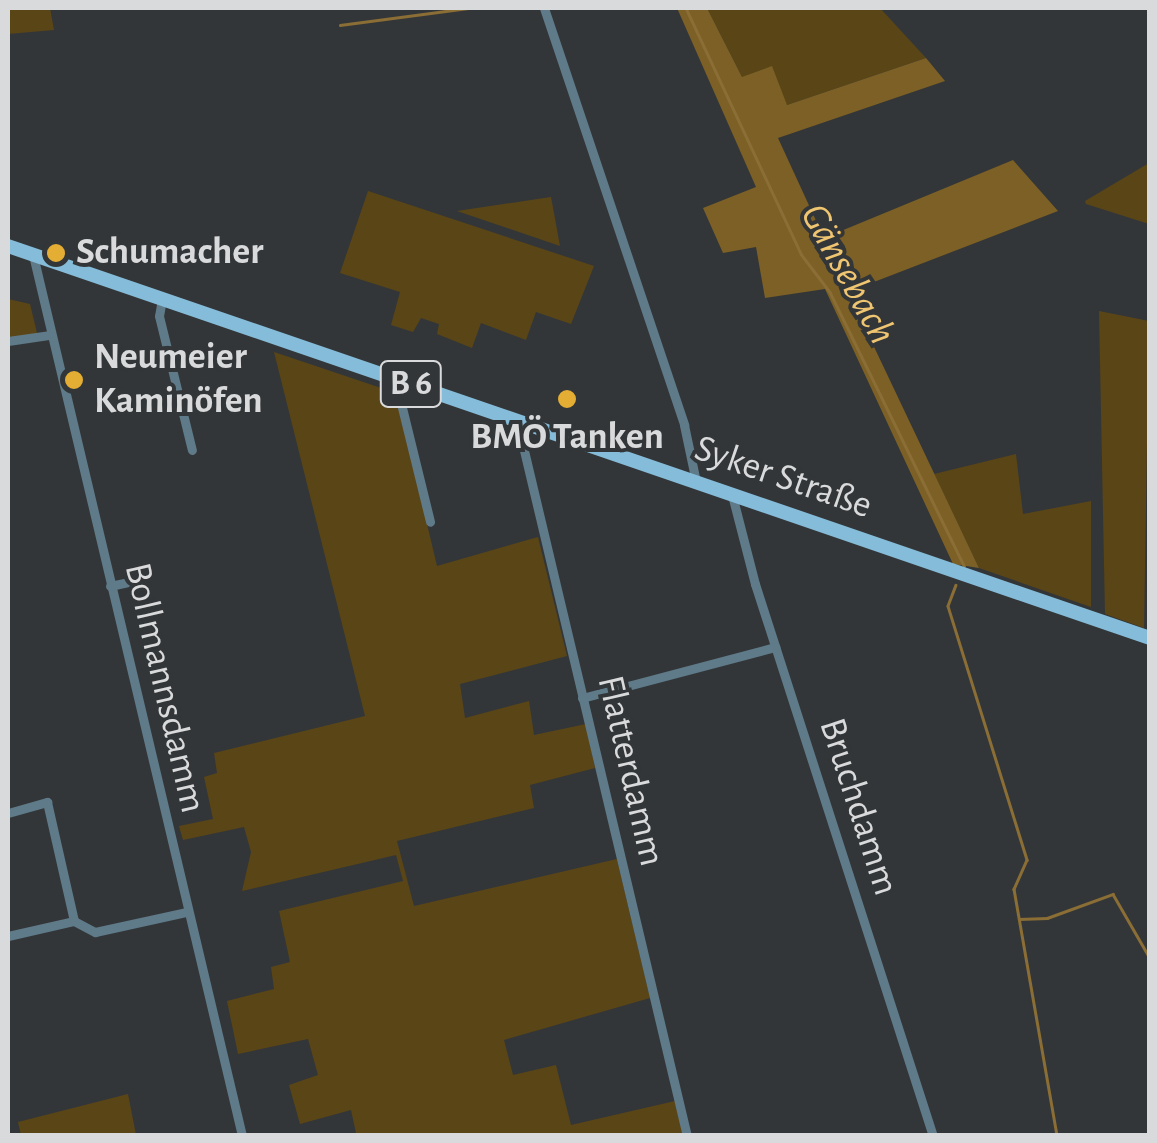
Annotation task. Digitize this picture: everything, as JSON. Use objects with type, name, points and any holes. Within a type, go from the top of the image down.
[{"type":"main road","name":"Syker Straße","points":[[8,246],[1150,638]]},
{"type":"street","points":[[544,8],[684,424],[696,482]]},
{"type":"street","name":"Bollmannsdamm","points":[[33,254],[49,335],[242,1136]]},
{"type":"street","points":[[162,299],[159,316],[192,450]]},
{"type":"street","points":[[8,341],[49,335]]},
{"type":"street","points":[[396,379],[430,522]]},
{"type":"street","name":"Flatterdamm","points":[[517,421],[687,1136]]},
{"type":"street","name":"Bruchdamm","points":[[732,495],[775,646],[933,1136]]},
{"type":"street","points":[[110,586],[138,580]]},
{"type":"street","points":[[582,698],[775,646]]},
{"type":"street","points":[[8,812],[47,802],[74,921]]},
{"type":"street","points":[[8,936],[74,921],[94,932],[186,912]]},
{"type":"shaded area","points":[[8,8],[50,8],[54,30],[8,34]]},
{"type":"shaded area","points":[[677,8],[707,8],[742,77],[772,66],[787,105],[926,58],[945,81],[778,138],[824,238],[1013,160],[1058,211],[848,292],[979,568],[953,564],[825,289],[765,298],[756,247],[723,253],[703,208],[756,187]]},
{"type":"shaded area","points":[[707,8],[880,8],[926,58],[787,105],[742,77]]},
{"type":"shaded area","points":[[1149,163],[1149,224],[1086,204],[1085,201]]},
{"type":"shaded area","points":[[368,191],[594,266],[571,324],[536,312],[526,340],[481,323],[472,348],[437,334],[439,324],[421,318],[413,332],[391,325],[400,292],[340,273]]},
{"type":"shaded area","points":[[551,197],[560,246],[457,211],[544,198]]},
{"type":"shaded area","points":[[8,299],[30,304],[37,333],[8,345]]},
{"type":"shaded area","points":[[1099,311],[1149,321],[1144,628],[1105,614]]},
{"type":"shaded area","points":[[274,352],[396,393],[437,566],[538,537],[567,656],[460,684],[465,718],[529,701],[534,735],[586,724],[595,768],[530,785],[534,808],[397,841],[414,906],[617,859],[650,998],[504,1040],[513,1075],[556,1065],[571,1125],[675,1101],[683,1135],[350,1135],[356,1133],[351,1110],[300,1124],[289,1085],[318,1075],[308,1039],[238,1054],[227,1001],[274,989],[271,967],[290,962],[279,911],[403,881],[396,855],[242,891],[251,852],[244,827],[183,840],[179,826],[213,819],[204,777],[217,773],[214,753],[365,716]]},
{"type":"shaded area","points":[[1016,454],[1023,514],[1091,501],[1091,607],[979,568],[934,474]]},
{"type":"shaded area","points":[[128,1094],[136,1135],[21,1135],[18,1122]]},
{"type":"waterway","points":[[340,25],[470,8]]},
{"type":"waterway","name":"Gänsebach","points":[[686,8],[801,254],[830,292],[964,566]]},
{"type":"waterway","name":"Gänsebach","points":[[956,585],[948,606],[1027,860],[1014,889],[1057,1136]]},
{"type":"waterway","points":[[1019,919],[1047,918],[1113,894],[1150,958]]},
{"type":"place","name":"Schumacher","points":[[56,253]]},
{"type":"place","name":"Neumeier Kaminöfen","points":[[74,380]]},
{"type":"place","name":"BMÖ Tanken","points":[[567,399]]}]
